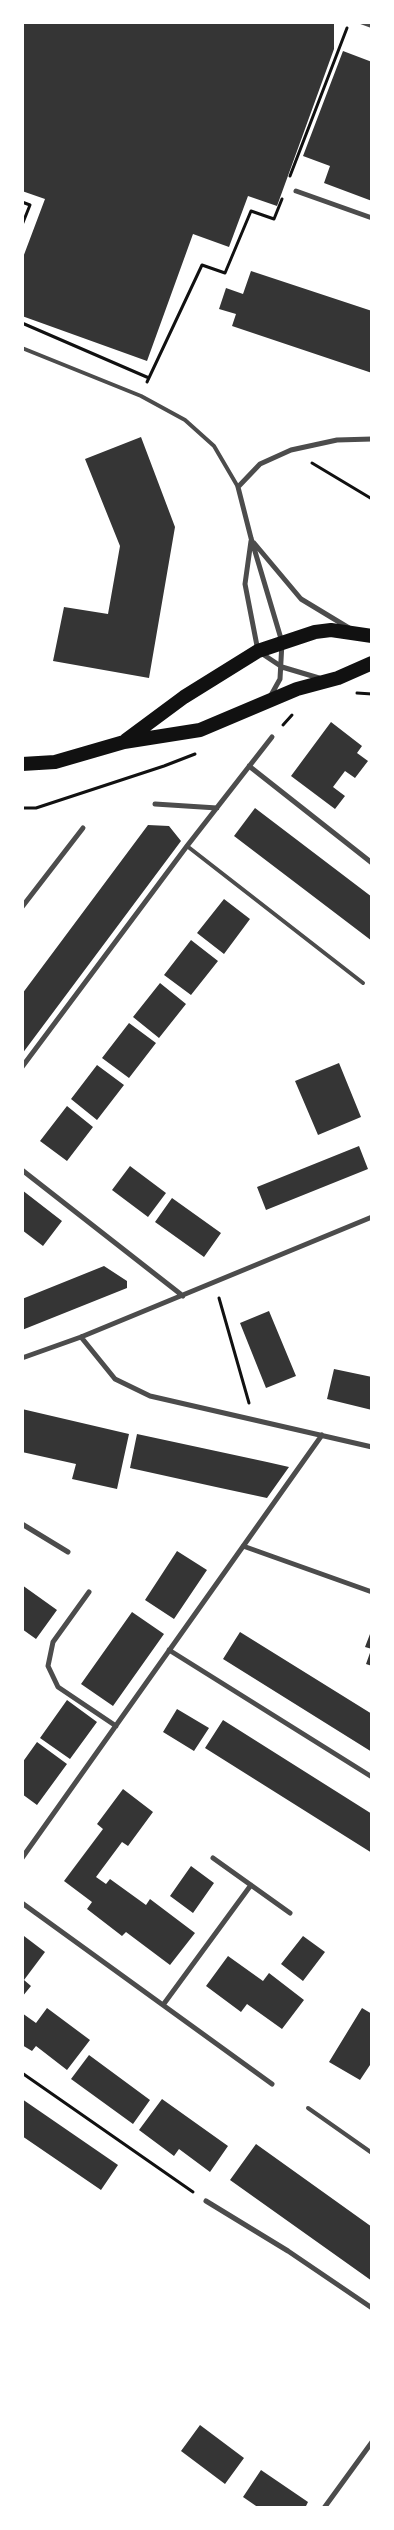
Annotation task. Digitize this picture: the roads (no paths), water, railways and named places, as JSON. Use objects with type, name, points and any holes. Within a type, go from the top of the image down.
[{"type":"highway","points":[[124,742],[184,698],[258,651],[315,632],[331,630],[356,632],[372,636]]},
{"type":"highway","points":[[22,764],[55,762],[124,742],[200,730],[267,702],[327,680],[338,678],[372,663]]},
{"type":"street","points":[[361,22],[372,26]]},
{"type":"street","points":[[296,191],[372,218]]},
{"type":"street","points":[[267,702],[280,679],[282,642],[238,487],[260,464],[290,450],[337,440],[372,440]]},
{"type":"street","points":[[251,538],[301,599],[356,632]]},
{"type":"street","points":[[251,538],[245,584],[258,651],[282,667],[327,680]]},
{"type":"street","points":[[22,1067],[187,846],[272,737]]},
{"type":"street","points":[[249,766],[372,863]]},
{"type":"street","points":[[155,804],[217,808]]},
{"type":"street","points":[[22,907],[83,828]]},
{"type":"street","points":[[22,1170],[183,1296]]},
{"type":"street","points":[[22,1358],[81,1337],[183,1296],[214,1281],[372,1217]]},
{"type":"street","points":[[81,1337],[115,1379],[150,1396],[372,1447]]},
{"type":"street","points":[[22,1858],[322,1435]]},
{"type":"street","points":[[22,1524],[68,1552]]},
{"type":"street","points":[[243,1546],[372,1592]]},
{"type":"street","points":[[89,1592],[53,1642],[48,1666],[58,1687],[116,1726]]},
{"type":"street","points":[[170,1650],[372,1777]]},
{"type":"street","points":[[214,1858],[290,1913]]},
{"type":"street","points":[[163,2004],[251,1885]]},
{"type":"street","points":[[22,1904],[272,2084]]},
{"type":"street","points":[[206,2201],[288,2250],[372,2308]]},
{"type":"street","points":[[324,2508],[372,2442]]},
{"type":"lane","points":[[22,348],[141,396],[185,420],[214,446],[238,487]]},
{"type":"lane","points":[[187,846],[363,983]]},
{"type":"lane","points":[[308,2108],[372,2154]]}]
